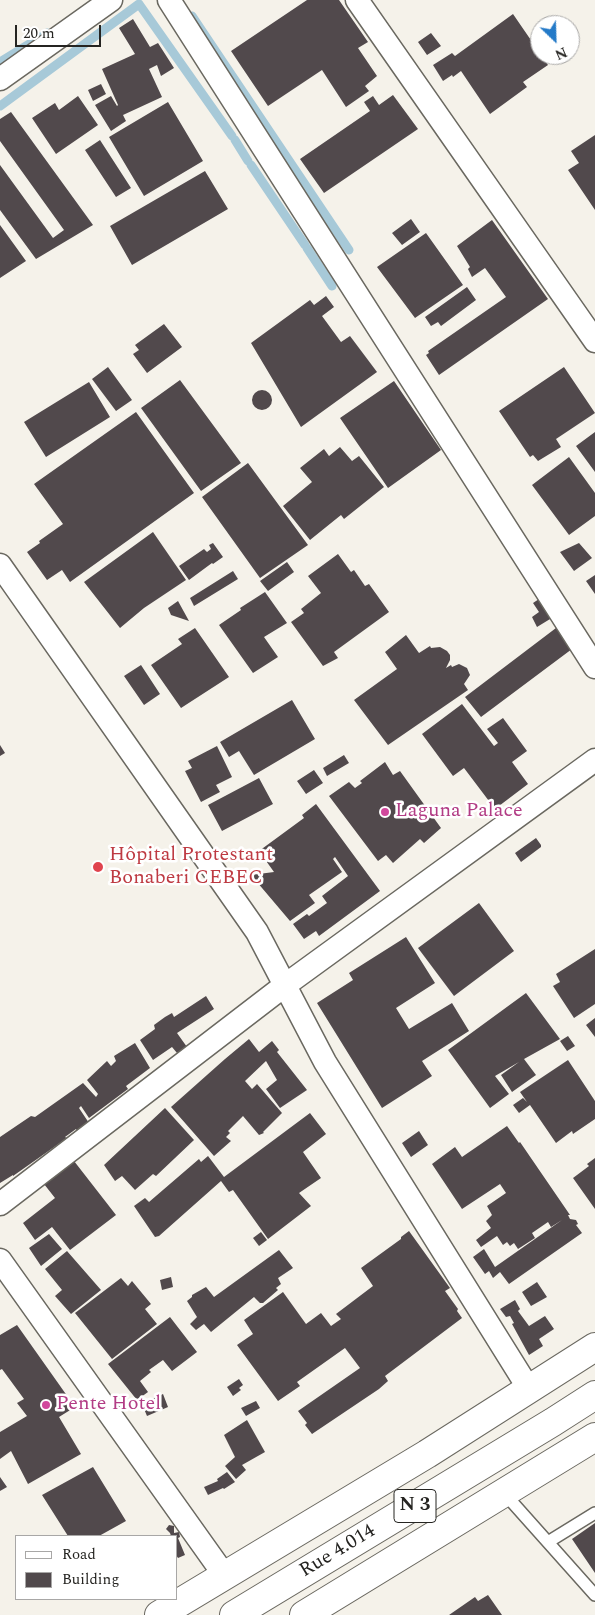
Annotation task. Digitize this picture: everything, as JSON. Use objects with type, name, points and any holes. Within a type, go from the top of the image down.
[{"type":"main road","points":[[159,1615],[427,1454],[595,1347]]},
{"type":"main road","name":"Rue 4.014","points":[[234,1615],[595,1395]]},
{"type":"main road","points":[[304,1615],[595,1437]]},
{"type":"street","points":[[0,79],[111,0]]},
{"type":"street","points":[[170,0],[595,667]]},
{"type":"street","points":[[356,0],[595,341]]},
{"type":"street","points":[[0,565],[257,932],[325,1062],[529,1389]]},
{"type":"street","points":[[0,1204],[284,986],[595,760]]},
{"type":"street","points":[[0,1260],[225,1576]]},
{"type":"lane","points":[[504,1493],[595,1595]]},
{"type":"lane","points":[[548,1542],[595,1513]]},
{"type":"building","points":[[307,0],[339,0],[368,42],[358,48],[377,76],[365,86],[369,91],[346,107],[322,70],[268,106],[231,51]]},
{"type":"building","points":[[513,14],[530,39],[530,65],[548,65],[523,82],[527,87],[490,114],[461,71],[443,81],[433,65],[452,53],[455,56]]},
{"type":"building","points":[[133,19],[150,47],[158,43],[174,68],[161,76],[157,65],[149,69],[162,97],[123,115],[126,121],[111,131],[95,105],[111,96],[118,105],[102,69],[135,54],[119,28]]},
{"type":"building","points":[[431,33],[441,46],[427,55],[418,42]]},
{"type":"building","points":[[101,84],[106,94],[93,101],[88,90]]},
{"type":"building","points":[[393,95],[418,129],[324,193],[300,159],[370,111],[364,102],[373,96],[379,105]]},
{"type":"building","points":[[78,96],[98,125],[56,154],[32,118],[55,103],[59,110]]},
{"type":"building","points":[[168,102],[203,161],[144,196],[109,137]]},
{"type":"building","points":[[11,112],[93,225],[36,259],[0,210],[0,165],[53,238],[64,230],[0,141],[0,119]]},
{"type":"building","points":[[595,135],[595,210],[568,170],[579,163],[571,151]]},
{"type":"building","points":[[100,140],[131,188],[116,197],[85,150]]},
{"type":"building","points":[[205,171],[228,209],[132,265],[110,226]]},
{"type":"building","points":[[411,219],[420,232],[402,245],[392,233]]},
{"type":"building","points":[[492,220],[548,299],[439,375],[426,355],[429,353],[428,351],[506,297],[485,268],[472,277],[468,269],[470,267],[457,246]]},
{"type":"building","points":[[0,225],[26,261],[0,278]]},
{"type":"building","points":[[426,233],[463,285],[415,318],[377,267]]},
{"type":"building","points":[[467,287],[476,300],[441,326],[438,322],[431,326],[425,317]]},
{"type":"building","points":[[326,296],[334,307],[322,316],[341,342],[350,336],[377,372],[301,427],[251,343],[310,300],[314,305]]},
{"type":"building","points":[[164,324],[182,347],[147,373],[133,354],[139,350],[135,345]]},
{"type":"building","points":[[108,367],[132,400],[116,411],[92,379]]},
{"type":"building","points":[[564,367],[595,413],[556,439],[561,447],[538,461],[533,455],[530,457],[499,411]]},
{"type":"building","points":[[180,380],[241,463],[201,491],[141,408]]},
{"type":"building","points":[[394,381],[441,450],[388,488],[340,418]]},
{"type":"building","points":[[89,382],[110,417],[46,457],[24,422]]},
{"type":"building","points":[[262,390],[269,393],[272,400],[269,407],[262,410],[255,407],[252,400],[255,393]]},
{"type":"building","points":[[136,412],[194,493],[70,582],[62,570],[47,580],[27,552],[63,524],[34,484]]},
{"type":"building","points":[[595,432],[595,472],[576,446]]},
{"type":"building","points":[[340,447],[352,461],[359,456],[384,487],[344,519],[341,515],[310,540],[283,506],[312,482],[300,468],[324,449],[329,456]]},
{"type":"building","points":[[569,457],[595,493],[595,516],[569,535],[532,485]]},
{"type":"building","points":[[248,463],[308,545],[260,578],[202,497]]},
{"type":"building","points":[[153,532],[186,580],[144,608],[120,628],[84,582]]},
{"type":"building","points":[[213,543],[223,557],[189,580],[179,566],[204,549],[207,552],[211,549],[209,545]]},
{"type":"building","points":[[579,543],[592,558],[574,571],[560,552]]},
{"type":"building","points":[[338,554],[351,572],[354,570],[365,586],[369,584],[389,612],[334,652],[338,658],[323,666],[291,622],[304,613],[301,609],[321,593],[308,576]]},
{"type":"building","points":[[287,562],[294,572],[268,591],[260,581]]},
{"type":"building","points":[[233,571],[238,579],[194,606],[190,598]]},
{"type":"building","points":[[595,575],[595,594],[586,581]]},
{"type":"building","points":[[265,592],[287,623],[264,637],[278,657],[253,673],[219,625],[241,610],[240,608]]},
{"type":"building","points":[[542,597],[555,616],[537,627],[532,617],[539,612],[533,603]]},
{"type":"building","points":[[178,601],[189,621],[171,615],[168,608]]},
{"type":"building","points":[[195,628],[229,677],[181,708],[151,665],[182,644],[178,639]]},
{"type":"building","points":[[556,628],[572,649],[481,717],[465,697]]},
{"type":"building","points":[[406,635],[419,653],[430,646],[431,648],[440,647],[447,651],[450,655],[450,660],[446,668],[459,664],[467,668],[470,675],[464,684],[468,690],[388,745],[354,700],[397,669],[385,652]]},
{"type":"building","points":[[141,665],[160,694],[144,705],[124,676]]},
{"type":"building","points":[[292,700],[315,739],[254,775],[239,751],[229,757],[220,742]]},
{"type":"building","points":[[462,704],[494,746],[498,743],[487,729],[503,718],[527,751],[512,762],[528,784],[495,809],[464,768],[453,776],[422,734]]},
{"type":"building","points":[[0,745],[5,753],[0,756]]},
{"type":"building","points":[[217,746],[232,777],[216,785],[220,792],[201,802],[185,771],[192,768],[188,761]]},
{"type":"building","points":[[344,755],[349,763],[327,776],[323,768]]},
{"type":"building","name":"Laguna Palace","points":[[385,762],[393,775],[400,771],[441,828],[424,843],[420,839],[393,863],[386,855],[378,861],[329,796],[349,782],[355,788],[362,783],[360,781]]},
{"type":"building","points":[[314,770],[323,783],[306,794],[297,781]]},
{"type":"building","points":[[259,778],[273,804],[222,831],[208,805]]},
{"type":"building","points":[[316,804],[380,891],[319,936],[316,931],[304,939],[293,924],[307,914],[309,916],[327,903],[322,896],[348,876],[335,857],[333,859],[342,872],[309,895],[315,903],[290,921],[251,875],[274,872],[259,851],[304,818],[302,815]]},
{"type":"building","points":[[536,838],[541,847],[521,862],[515,853]]},
{"type":"building","points":[[479,903],[514,951],[454,996],[418,948]]},
{"type":"building","points":[[406,937],[435,983],[396,1008],[409,1029],[452,1003],[469,1031],[422,1061],[432,1076],[382,1108],[317,1003],[353,980],[349,973]]},
{"type":"building","points":[[595,949],[595,1004],[574,1018],[553,986],[560,982],[556,974]]},
{"type":"building","points":[[526,993],[560,1039],[524,1059],[536,1075],[512,1092],[501,1075],[519,1062],[495,1076],[509,1094],[490,1108],[448,1050]]},
{"type":"building","points":[[206,996],[214,1009],[177,1033],[187,1047],[177,1053],[172,1047],[153,1060],[140,1040],[155,1029],[154,1025],[165,1017],[172,1013],[174,1017]]},
{"type":"building","points":[[595,1018],[595,1037],[586,1025]]},
{"type":"building","points":[[568,1036],[575,1046],[567,1051],[560,1041]]},
{"type":"building","points":[[249,1039],[259,1052],[272,1041],[279,1050],[277,1052],[307,1090],[280,1108],[266,1089],[277,1080],[266,1061],[245,1081],[252,1089],[257,1084],[282,1113],[264,1133],[259,1135],[243,1116],[228,1131],[230,1133],[226,1137],[231,1141],[214,1156],[171,1107]]},
{"type":"building","points":[[135,1043],[150,1068],[126,1086],[128,1089],[89,1118],[81,1106],[79,1108],[89,1123],[77,1131],[76,1129],[65,1137],[67,1138],[0,1183],[0,1137],[31,1116],[35,1117],[83,1083],[96,1097],[98,1094],[87,1080],[107,1061],[111,1066],[116,1061],[114,1056]]},
{"type":"building","points":[[568,1060],[595,1101],[595,1119],[573,1134],[572,1131],[556,1143],[530,1105],[519,1113],[513,1105],[523,1098],[527,1102],[520,1092]]},
{"type":"building","points":[[165,1108],[194,1140],[156,1176],[153,1174],[135,1190],[122,1176],[115,1181],[104,1165]]},
{"type":"building","points":[[310,1113],[326,1134],[303,1152],[321,1178],[299,1193],[311,1206],[268,1239],[233,1190],[229,1192],[221,1181],[159,1236],[155,1237],[134,1206],[145,1198],[149,1202],[199,1159],[201,1162],[208,1156],[224,1177]]},
{"type":"building","points":[[507,1126],[570,1215],[568,1215],[570,1219],[576,1220],[578,1224],[576,1225],[582,1233],[509,1284],[500,1272],[493,1278],[489,1271],[485,1274],[473,1257],[484,1249],[495,1267],[562,1220],[551,1227],[548,1222],[532,1233],[535,1238],[518,1249],[514,1243],[510,1246],[507,1242],[503,1245],[497,1236],[481,1247],[476,1240],[491,1228],[486,1221],[492,1215],[487,1206],[506,1193],[500,1184],[462,1209],[432,1164],[455,1147],[462,1157]]},
{"type":"building","points":[[419,1131],[428,1145],[411,1157],[402,1143]]},
{"type":"building","points":[[595,1158],[595,1209],[573,1178],[589,1166],[587,1164]]},
{"type":"building","points":[[74,1161],[116,1215],[70,1250],[52,1227],[35,1240],[23,1223],[55,1198],[44,1184]]},
{"type":"building","points":[[409,1231],[450,1288],[445,1291],[462,1318],[385,1376],[388,1381],[379,1389],[312,1434],[298,1411],[360,1368],[345,1348],[297,1382],[300,1386],[278,1401],[237,1345],[253,1334],[244,1320],[283,1292],[306,1324],[321,1313],[331,1326],[341,1319],[336,1314],[373,1286],[361,1268]]},
{"type":"building","points":[[261,1232],[267,1240],[259,1246],[253,1238]]},
{"type":"building","points":[[49,1234],[62,1249],[41,1266],[29,1248]]},
{"type":"building","points":[[279,1250],[293,1268],[278,1278],[281,1284],[276,1288],[278,1290],[263,1303],[260,1303],[254,1297],[211,1332],[204,1324],[196,1330],[190,1324],[197,1317],[187,1301],[192,1295],[206,1287],[214,1297]]},
{"type":"building","points":[[67,1251],[101,1290],[71,1314],[55,1296],[62,1290],[45,1269]]},
{"type":"building","points":[[171,1277],[173,1287],[162,1290],[160,1280]]},
{"type":"building","points":[[121,1278],[128,1286],[132,1281],[151,1304],[145,1309],[157,1324],[112,1359],[75,1313]]},
{"type":"building","points":[[537,1282],[547,1297],[531,1306],[522,1292]]},
{"type":"building","points":[[515,1300],[520,1309],[518,1311],[529,1326],[545,1316],[554,1329],[539,1339],[543,1346],[529,1355],[512,1324],[514,1323],[510,1316],[506,1317],[500,1309]]},
{"type":"building","points":[[170,1317],[197,1352],[172,1371],[163,1360],[149,1370],[151,1372],[140,1381],[148,1392],[137,1400],[108,1364]]},
{"type":"building","name":"Pente Hotel","points":[[17,1325],[75,1407],[59,1417],[81,1454],[28,1484],[11,1451],[0,1459],[0,1432],[27,1416],[17,1403],[24,1399],[2,1369],[0,1370],[0,1335]]},
{"type":"building","points":[[239,1379],[243,1385],[239,1388],[241,1390],[233,1396],[227,1387]]},
{"type":"building","points":[[163,1394],[168,1407],[147,1416],[142,1404]]},
{"type":"building","points":[[256,1401],[260,1408],[246,1416],[241,1408]]},
{"type":"building","points":[[247,1420],[265,1452],[242,1465],[246,1470],[236,1479],[225,1466],[235,1457],[224,1435]]},
{"type":"building","points":[[93,1467],[126,1521],[101,1535],[67,1535],[42,1495]]},
{"type":"building","points":[[227,1472],[235,1482],[224,1489],[208,1495],[204,1487],[218,1481],[217,1479]]},
{"type":"building","points":[[0,1477],[7,1487],[0,1491]]},
{"type":"building","points":[[595,1523],[595,1573],[572,1539]]},
{"type":"building","points":[[169,1525],[174,1526],[174,1533],[179,1532],[180,1537],[178,1538],[178,1535],[171,1535],[166,1529]]},
{"type":"building","points":[[178,1538],[185,1555],[178,1558]]},
{"type":"building","points":[[488,1595],[502,1615],[449,1615],[475,1597],[478,1601]]},
{"type":"waterway","points":[[0,106],[139,4],[232,136]]},
{"type":"waterway","points":[[192,16],[349,250]]},
{"type":"waterway","points":[[0,62],[47,33]]},
{"type":"waterway","points":[[235,140],[248,161]]},
{"type":"waterway","points":[[251,165],[305,245]]},
{"type":"waterway","points":[[307,248],[332,286]]},
{"type":"place","name":"Laguna Palace","points":[[385,812]]},
{"type":"place","name":"Hôpital Protestant Bonaberi CEBEC","points":[[98,867]]},
{"type":"place","name":"Pente Hotel","points":[[46,1405]]}]
